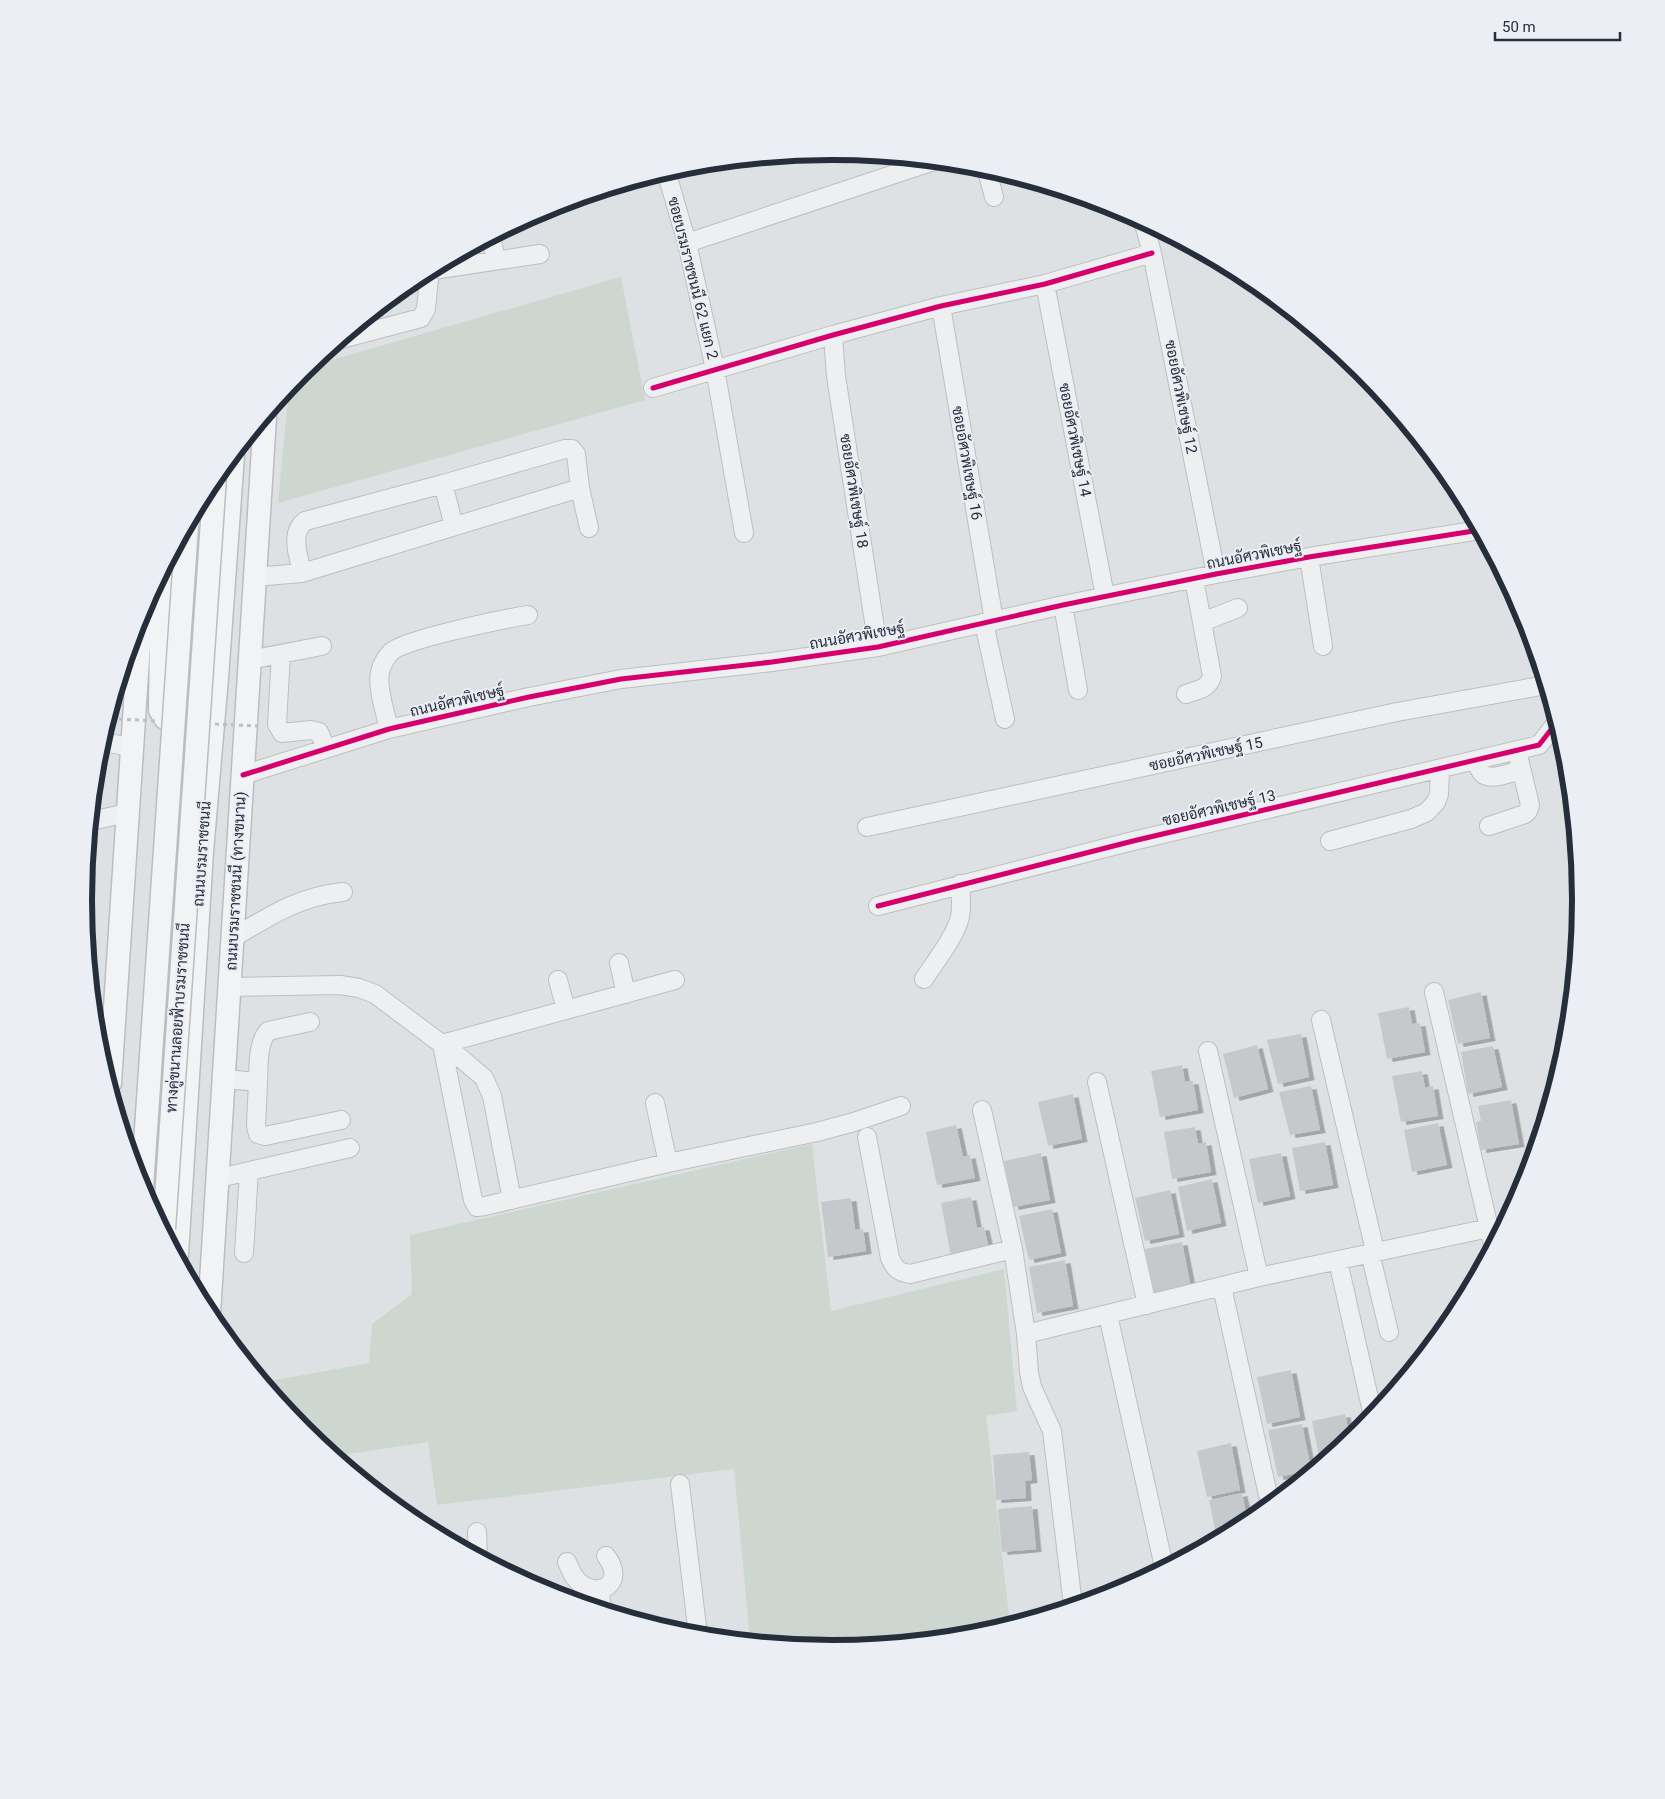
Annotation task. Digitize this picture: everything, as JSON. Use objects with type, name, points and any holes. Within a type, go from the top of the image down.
[{"type":"main road","name":"ถนนบรมราชชนนี (ทางขนาน)","points":[[210,1300],[219,1178],[263,427]]},
{"type":"main road","name":"ถนนบรมราชชนนี","points":[[178,1243],[202,852],[232,467]]},
{"type":"main road","points":[[217,678],[260,485]]},
{"type":"main road","name":"ทางคู่ขนานลอยฟ้าบรมราชชนนี","points":[[165,1218],[214,493]]},
{"type":"main road","name":"ทางคู่ขนานลอยฟ้าบรมราชชนนี","points":[[143,1168],[186,540]]},
{"type":"main road","points":[[136,1148],[176,559]]},
{"type":"main road","points":[[162,588],[160,710],[165,718]]},
{"type":"main road","points":[[114,1074],[114,1005],[132,747],[133,660]]},
{"type":"main road","points":[[105,1033],[114,1005]]},
{"type":"main road","points":[[197,1278],[222,1115]]},
{"type":"street","points":[[687,243],[921,165]]},
{"type":"street","points":[[989,177],[994,197]]},
{"type":"street","name":"ซอยบรมราชชนนี 62 แยก 2","points":[[668,179],[687,243],[715,369],[744,533]]},
{"type":"street","name":"ซอยอัศวพิเชษฐ์ 12","points":[[1146,229],[1152,253],[1216,574]]},
{"type":"street","points":[[492,243],[496,260]]},
{"type":"street","points":[[653,388],[833,335],[941,306],[1045,284],[1152,253]]},
{"type":"street","points":[[450,267],[540,254]]},
{"type":"street","points":[[354,336],[422,318],[426,309],[428,280]]},
{"type":"street","name":"ซอยอัศวพิเชษฐ์ 14","points":[[1045,284],[1105,596]]},
{"type":"street","name":"ซอยอัศวพิเชษฐ์ 16","points":[[941,306],[1005,719]]},
{"type":"street","name":"ซอยอัศวพิเชษฐ์ 18","points":[[833,335],[836,376],[878,647]]},
{"type":"street","points":[[302,573],[295,538],[299,526],[305,521],[443,484],[565,448],[572,449],[576,454],[580,488],[589,528]]},
{"type":"street","points":[[443,484],[454,526]]},
{"type":"street","points":[[254,578],[302,573],[580,488]]},
{"type":"street","name":"ถนนอัศวพิเชษฐ์","points":[[242,776],[389,729],[529,697],[621,680],[878,647],[1063,605],[1216,574],[1474,531]]},
{"type":"street","points":[[1309,557],[1323,646]]},
{"type":"street","points":[[1186,694],[1206,686],[1210,683],[1212,676],[1194,579]]},
{"type":"street","points":[[1063,605],[1078,690]]},
{"type":"street","points":[[1202,622],[1238,608]]},
{"type":"street","points":[[389,729],[379,683],[380,669],[391,652],[406,644],[504,619],[528,615]]},
{"type":"street","points":[[249,660],[322,646]]},
{"type":"street","points":[[281,654],[277,724],[282,733],[311,730],[319,732],[326,748]]},
{"type":"street","name":"ซอยอัศวพิเชษฐ์ 15","points":[[867,827],[1397,712],[1540,686]]},
{"type":"street","name":"ซอยอัศวพิเชษฐ์ 13","points":[[878,906],[1133,841],[1476,762],[1539,745],[1552,729]]},
{"type":"street","points":[[110,743],[132,747]]},
{"type":"street","points":[[1489,826],[1525,814],[1528,811],[1530,805],[1517,751]]},
{"type":"street","points":[[1476,762],[1482,774],[1487,776],[1521,770]]},
{"type":"street","points":[[1330,841],[1411,819],[1427,812],[1440,794],[1440,769]]},
{"type":"street","points":[[97,820],[127,813]]},
{"type":"street","points":[[924,979],[952,934],[959,919],[962,905],[960,884]]},
{"type":"street","points":[[233,938],[278,911],[305,899],[343,892]]},
{"type":"street","points":[[619,963],[626,994]]},
{"type":"street","points":[[558,980],[566,1010]]},
{"type":"street","points":[[442,1044],[675,980]]},
{"type":"street","points":[[230,986],[340,985],[359,988],[375,994],[442,1044],[484,1078],[492,1096],[512,1200]]},
{"type":"street","points":[[1434,992],[1491,1236]]},
{"type":"street","points":[[1321,1020],[1389,1332]]},
{"type":"street","points":[[310,1022],[268,1031],[263,1036],[258,1082],[256,1126],[258,1134],[265,1136],[341,1120]]},
{"type":"street","points":[[442,1044],[473,1200],[477,1207],[668,1163],[817,1132],[854,1122],[900,1106]]},
{"type":"street","points":[[1208,1051],[1260,1277]]},
{"type":"street","points":[[224,1079],[258,1082]]},
{"type":"street","points":[[1097,1082],[1147,1305]]},
{"type":"street","points":[[655,1103],[668,1163]]},
{"type":"street","points":[[982,1110],[1013,1249],[1032,1386],[1052,1431],[1072,1599]]},
{"type":"street","points":[[867,1137],[890,1258],[894,1267],[900,1272],[910,1274],[1013,1249]]},
{"type":"street","points":[[219,1178],[350,1148]]},
{"type":"street","points":[[244,1253],[249,1171]]},
{"type":"street","points":[[1026,1334],[1260,1277],[1489,1228]]},
{"type":"street","points":[[1338,1261],[1371,1407]]},
{"type":"street","points":[[1222,1287],[1269,1497]]},
{"type":"street","points":[[1108,1315],[1163,1561]]},
{"type":"street","points":[[680,1484],[697,1626]]},
{"type":"street","points":[[477,1532],[478,1548]]},
{"type":"street","points":[[567,1562],[575,1578],[583,1586],[600,1590],[610,1585],[613,1581],[612,1564],[606,1556]]},
{"type":"street","points":[[600,1590],[601,1602]]},
{"type":"shaded area","points":[[621,277],[645,400],[278,503],[288,399],[324,362]]},
{"type":"shaded area","points":[[812,1144],[831,1311],[1004,1269],[1017,1411],[986,1416],[1009,1617],[929,1633],[881,1638],[832,1640],[749,1634],[734,1469],[437,1505],[428,1442],[344,1455],[309,1423],[271,1381],[369,1363],[372,1324],[412,1294],[410,1235]]},
{"type":"building","points":[[1481,992],[1490,1038],[1458,1044],[1448,1000]]},
{"type":"building","points":[[1409,1007],[1412,1024],[1420,1023],[1425,1052],[1387,1059],[1378,1013]]},
{"type":"building","points":[[1301,1034],[1309,1077],[1278,1084],[1267,1040]]},
{"type":"building","points":[[1257,1045],[1268,1089],[1234,1098],[1223,1054]]},
{"type":"building","points":[[1493,1046],[1502,1087],[1468,1094],[1461,1052]]},
{"type":"building","points":[[1182,1065],[1185,1082],[1193,1081],[1198,1110],[1160,1117],[1151,1071]]},
{"type":"building","points":[[1422,1071],[1425,1088],[1433,1086],[1438,1116],[1401,1122],[1392,1076]]},
{"type":"building","points":[[1311,1086],[1320,1130],[1290,1135],[1279,1092]]},
{"type":"building","points":[[1073,1094],[1082,1139],[1048,1146],[1038,1102]]},
{"type":"building","points":[[1511,1100],[1519,1144],[1481,1150],[1476,1122],[1481,1121],[1478,1106]]},
{"type":"building","points":[[1438,1123],[1447,1165],[1412,1172],[1404,1130]]},
{"type":"building","points":[[956,1125],[963,1157],[970,1155],[975,1178],[937,1185],[926,1132]]},
{"type":"building","points":[[1195,1127],[1198,1144],[1206,1142],[1211,1172],[1172,1179],[1164,1132]]},
{"type":"building","points":[[1325,1142],[1333,1185],[1300,1191],[1292,1148]]},
{"type":"building","points":[[1041,1153],[1050,1200],[1013,1207],[1004,1161]]},
{"type":"building","points":[[1281,1153],[1290,1196],[1258,1203],[1249,1159]]},
{"type":"building","points":[[1212,1179],[1221,1223],[1187,1231],[1178,1187]]},
{"type":"building","points":[[1170,1190],[1179,1234],[1145,1241],[1135,1198]]},
{"type":"building","points":[[971,1197],[977,1228],[984,1227],[989,1249],[951,1257],[941,1203]]},
{"type":"building","points":[[851,1198],[855,1230],[863,1229],[866,1251],[828,1257],[821,1202]]},
{"type":"building","points":[[1052,1209],[1061,1253],[1029,1260],[1019,1216]]},
{"type":"building","points":[[1182,1242],[1191,1288],[1155,1296],[1145,1249]]},
{"type":"building","points":[[1065,1260],[1073,1306],[1037,1313],[1029,1267]]},
{"type":"building","points":[[1291,1370],[1300,1417],[1267,1424],[1257,1377]]},
{"type":"building","points":[[1345,1414],[1348,1430],[1319,1457],[1312,1421]]},
{"type":"building","points":[[1302,1424],[1310,1464],[1301,1472],[1278,1477],[1268,1430]]},
{"type":"building","points":[[1231,1443],[1240,1490],[1207,1497],[1197,1451]]},
{"type":"building","points":[[1029,1452],[1032,1480],[1025,1481],[1026,1498],[996,1500],[993,1455]]},
{"type":"building","points":[[1242,1493],[1246,1513],[1216,1532],[1209,1500]]},
{"type":"building","points":[[1032,1506],[1036,1549],[1002,1552],[998,1509]]},
{"type":"cycle path","points":[[653,388],[833,335],[941,306],[1045,284],[1152,253]]},
{"type":"cycle path","points":[[243,775],[389,729],[529,697],[621,679],[772,662],[878,647],[1063,605],[1216,574],[1474,531]]},
{"type":"cycle path","points":[[878,906],[1133,841],[1539,745],[1552,729]]}]
